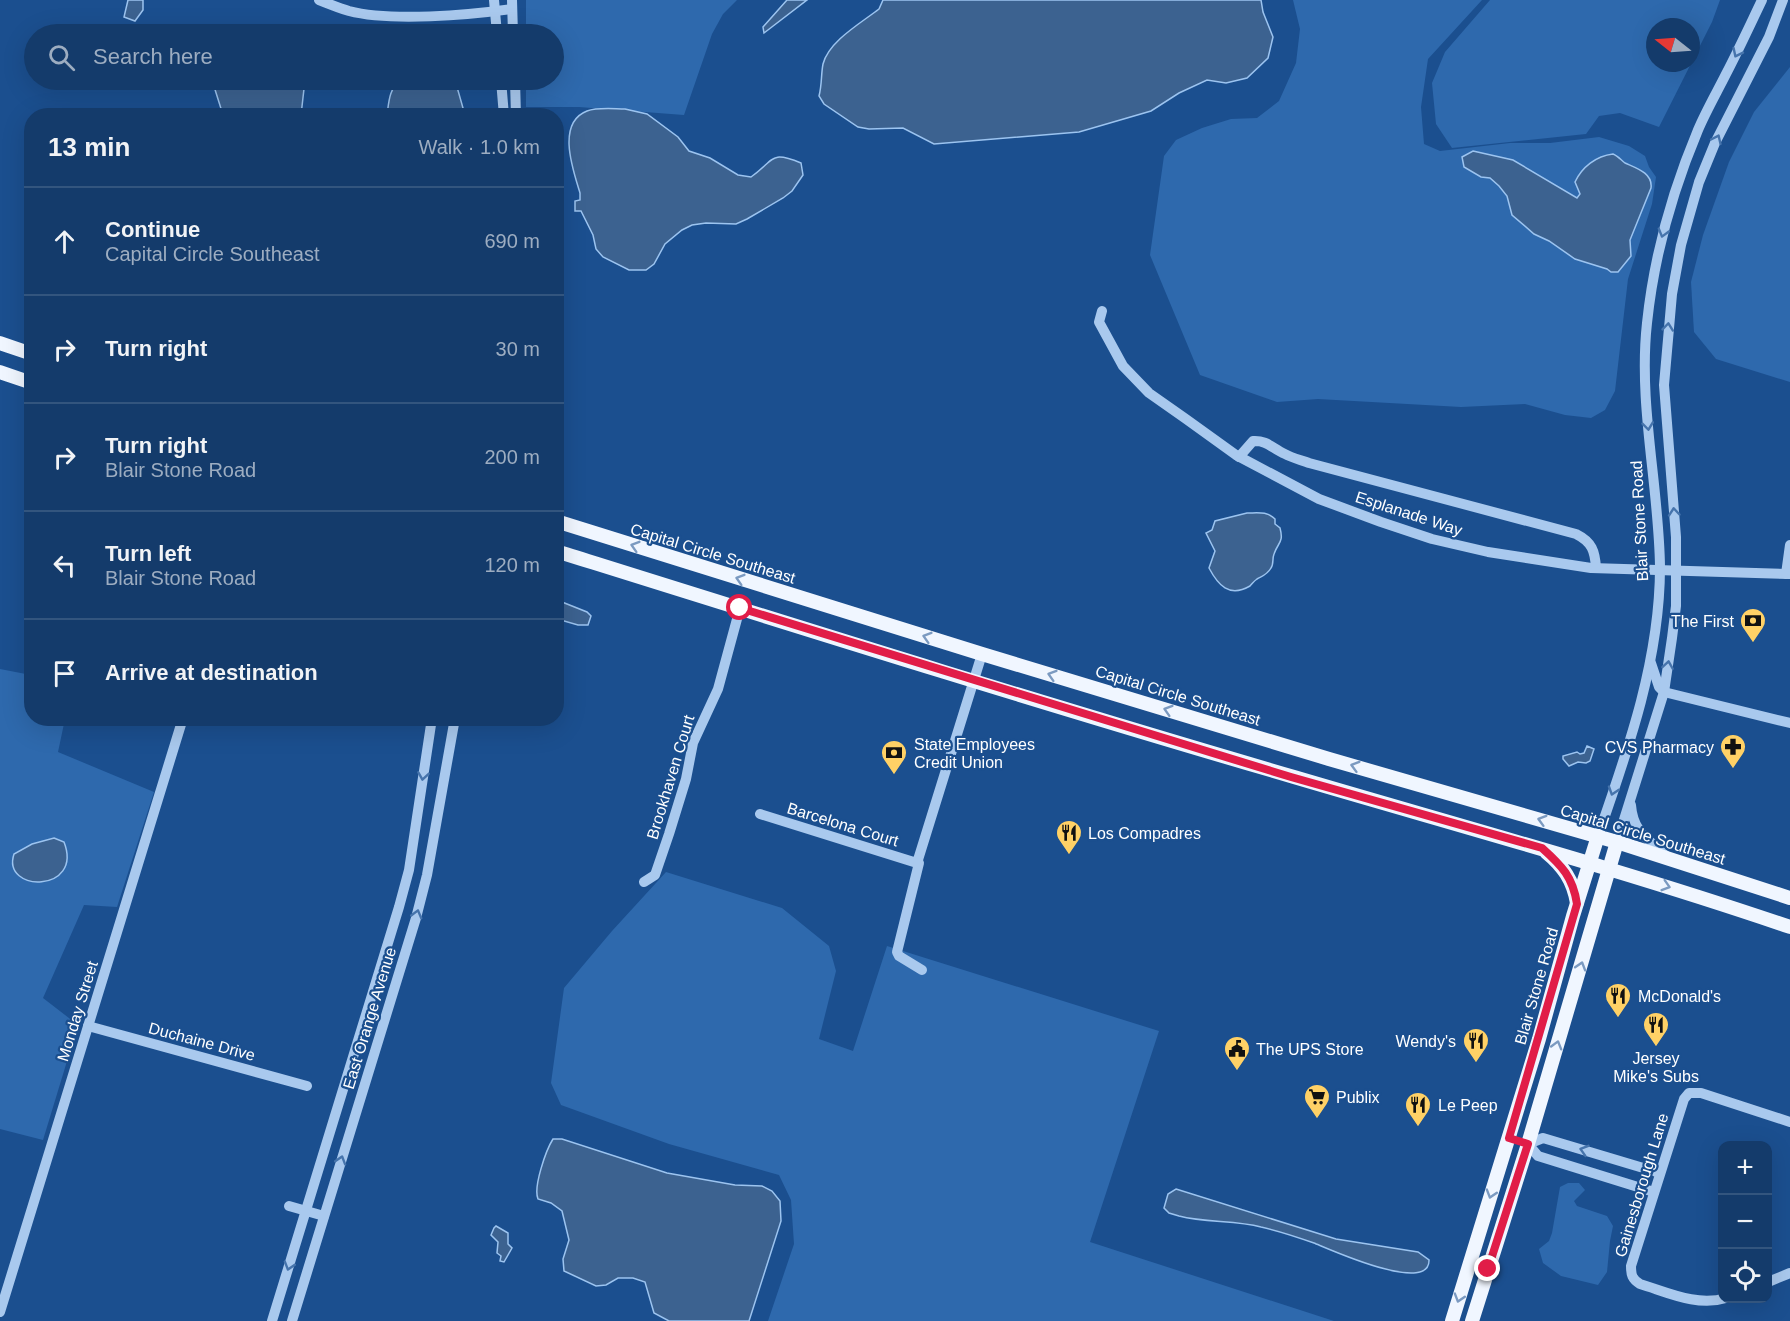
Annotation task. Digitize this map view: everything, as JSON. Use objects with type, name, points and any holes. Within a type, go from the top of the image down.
[{"type":"main road","points":[[0,343],[24,351]]},
{"type":"main road","points":[[0,372],[24,380]]},
{"type":"main road","name":"Capital Circle Southeast","points":[[564,523],[1329,759],[1598,836],[1790,898]]},
{"type":"main road","points":[[564,553],[1291,777],[1610,868],[1790,927]]},
{"type":"main road","name":"Blair Stone Road","points":[[1452,1321],[1509,1138],[1598,836]]},
{"type":"main road","name":"Blair Stone Road","points":[[1472,1321],[1528,1144],[1617,842]]},
{"type":"main road","points":[[1542,848],[1561,865],[1568,875],[1575,890],[1577,904]]},
{"type":"main road","points":[[1509,1138],[1528,1144]]},
{"type":"street","points":[[319,0],[351,11],[422,16],[512,4],[513,24]]},
{"type":"street","name":"Blair Stone Road","points":[[1598,836],[1640,707],[1658,612],[1660,570],[1646,382],[1646,324],[1659,245],[1677,183],[1698,128],[1762,0]]},
{"type":"street","name":"Blair Stone Road","points":[[1617,842],[1664,692],[1672,638],[1677,571],[1676,537],[1664,385],[1671,304],[1681,245],[1699,182],[1715,143],[1769,37],[1783,0]]},
{"type":"street","points":[[495,6],[496,24]]},
{"type":"street","points":[[502,90],[503,108]]},
{"type":"street","points":[[515,90],[516,108]]},
{"type":"street","name":"Esplanade Way","points":[[1102,310],[1099,322],[1123,366],[1149,393],[1239,457],[1319,499],[1432,539],[1488,552],[1596,568],[1788,574]]},
{"type":"street","points":[[1239,457],[1253,441],[1260,440],[1283,453],[1309,463],[1576,534],[1593,547],[1596,568]]},
{"type":"street","points":[[1788,574],[1790,544]]},
{"type":"street","name":"Brookhaven Court","points":[[644,882],[655,875],[686,779],[693,743],[718,688],[740,608]]},
{"type":"street","points":[[922,970],[899,956],[897,952],[918,863],[982,654]]},
{"type":"street","points":[[1650,660],[1659,687],[1664,692],[1790,723]]},
{"type":"street","name":"Monday Street","points":[[0,1312],[181,726]]},
{"type":"street","name":"East Orange Avenue","points":[[272,1321],[409,870],[431,726]]},
{"type":"street","name":"East Orange Avenue","points":[[292,1321],[416,918],[427,875],[453,726]]},
{"type":"street","points":[[1631,798],[1637,829],[1671,860]]},
{"type":"street","name":"Barcelona Court","points":[[760,814],[918,863]]},
{"type":"street","name":"Duchaine Drive","points":[[88,1026],[307,1086]]},
{"type":"street","name":"Gainesborough Lane","points":[[1718,1300],[1688,1299],[1634,1281],[1631,1275],[1631,1266],[1684,1099],[1689,1093],[1701,1094],[1790,1122]]},
{"type":"street","points":[[1654,1192],[1538,1156],[1528,1144],[1543,1138],[1660,1173]]},
{"type":"street","points":[[1599,1175],[1604,1156]]},
{"type":"street","points":[[289,1206],[324,1216]]},
{"type":"street","points":[[1772,1280],[1790,1273]]},
{"type":"shaded area","points":[[128,0],[143,0],[143,10],[135,21],[124,17]]},
{"type":"shaded area","points":[[526,0],[737,0],[723,14],[712,34],[684,115],[579,107],[526,107],[526,90],[564,90],[564,24],[526,24]]},
{"type":"shaded area","points":[[787,0],[807,0],[764,33],[763,27]]},
{"type":"shaded area","points":[[883,0],[1261,0],[1273,37],[1268,58],[1247,78],[1226,83],[1207,80],[1179,93],[1151,111],[1079,132],[934,144],[903,128],[858,127],[824,104],[819,96],[826,56],[846,33],[879,9]]},
{"type":"shaded area","points":[[1293,0],[1482,0],[1428,59],[1421,107],[1424,144],[1440,151],[1510,143],[1550,143],[1599,137],[1629,146],[1645,156],[1656,177],[1652,204],[1628,279],[1615,391],[1605,410],[1591,418],[1565,415],[1525,404],[1461,407],[1318,399],[1277,402],[1200,375],[1150,255],[1164,156],[1176,140],[1202,128],[1231,119],[1257,118],[1279,101],[1296,63],[1300,29]]},
{"type":"shaded area","points":[[1490,0],[1720,0],[1700,46],[1700,18],[1646,18],[1646,72],[1687,72],[1659,127],[1620,113],[1599,116],[1586,134],[1452,148],[1436,124],[1432,83],[1445,52]]},
{"type":"shaded area","points":[[1790,67],[1790,382],[1716,359],[1694,332],[1691,282],[1703,235],[1729,162],[1754,112]]},
{"type":"shaded area","points":[[215,90],[304,90],[302,108],[221,108]]},
{"type":"shaded area","points":[[393,90],[458,90],[463,108],[388,108]]},
{"type":"shaded area","points":[[625,109],[647,114],[678,137],[689,151],[710,158],[738,175],[751,177],[773,159],[783,157],[801,163],[803,175],[792,191],[747,219],[736,224],[692,225],[665,244],[654,264],[646,270],[629,270],[603,257],[596,249],[593,235],[581,211],[575,211],[575,201],[580,200],[580,193],[569,148],[569,136],[578,117],[591,110]]},
{"type":"shaded area","points":[[1473,151],[1513,160],[1577,198],[1580,194],[1575,182],[1590,163],[1601,157],[1613,154],[1643,172],[1649,178],[1651,188],[1630,240],[1631,256],[1618,272],[1611,272],[1575,259],[1549,241],[1534,234],[1512,215],[1507,196],[1499,186],[1490,178],[1481,177],[1464,167],[1462,157]]},
{"type":"shaded area","points":[[1247,513],[1272,516],[1275,524],[1280,528],[1281,540],[1268,572],[1250,586],[1236,591],[1230,590],[1216,580],[1209,568],[1215,551],[1206,533],[1212,530],[1215,521]]},
{"type":"shaded area","points":[[564,603],[587,612],[591,616],[588,625],[564,621]]},
{"type":"shaded area","points":[[0,669],[24,674],[24,726],[64,726],[58,752],[154,792],[117,907],[84,905],[43,998],[78,1025],[43,1140],[0,1129]]},
{"type":"shaded area","points":[[1587,746],[1594,749],[1590,761],[1578,762],[1569,766],[1563,759],[1563,756],[1577,752],[1584,753]]},
{"type":"shaded area","points":[[54,838],[64,842],[67,859],[63,871],[54,878],[42,882],[29,881],[19,876],[13,867],[14,854],[32,844]]},
{"type":"shaded area","points":[[666,872],[782,908],[829,946],[836,971],[819,1039],[853,1051],[887,946],[1159,1031],[1090,1242],[1334,1321],[768,1321],[794,1244],[791,1200],[779,1175],[669,1144],[561,1105],[551,1083],[564,988]]},
{"type":"shaded area","points":[[553,1139],[562,1139],[667,1173],[735,1185],[762,1186],[772,1191],[780,1201],[781,1221],[749,1321],[669,1321],[654,1313],[645,1282],[633,1278],[618,1278],[606,1285],[596,1286],[564,1271],[563,1259],[569,1240],[562,1211],[551,1203],[538,1199],[537,1193],[541,1169]]},
{"type":"shaded area","points":[[1568,1183],[1579,1183],[1585,1190],[1574,1201],[1577,1206],[1607,1216],[1613,1226],[1607,1272],[1598,1285],[1561,1276],[1543,1263],[1539,1249],[1549,1241],[1560,1187]]},
{"type":"shaded area","points":[[1176,1189],[1336,1239],[1418,1252],[1429,1260],[1425,1270],[1414,1273],[1397,1272],[1357,1260],[1288,1234],[1241,1223],[1179,1216],[1169,1213],[1164,1208],[1168,1194]]},
{"type":"shaded area","points":[[496,1226],[508,1233],[508,1244],[512,1248],[504,1262],[500,1261],[501,1256],[497,1253],[498,1242],[491,1235]]},
{"type":"place","name":"The First","points":[[1753,644]]},
{"type":"place","name":"CVS Pharmacy","points":[[1733,770]]},
{"type":"place","name":"State Employees Credit Union","points":[[894,776]]},
{"type":"place","name":"Los Compadres","points":[[1069,856]]},
{"type":"place","name":"McDonald's","points":[[1618,1019]]},
{"type":"place","name":"Jersey Mike's Subs","points":[[1656,1048]]},
{"type":"place","name":"Wendy's","points":[[1476,1064]]},
{"type":"place","name":"The UPS Store","points":[[1237,1072]]},
{"type":"place","name":"Publix","points":[[1317,1120]]},
{"type":"place","name":"Le Peep","points":[[1418,1128]]},
{"type":"route","points":[[740,608],[1291,777],[1542,848],[1561,865],[1568,875],[1575,890],[1577,904],[1509,1138],[1528,1144],[1488,1269]]}]
